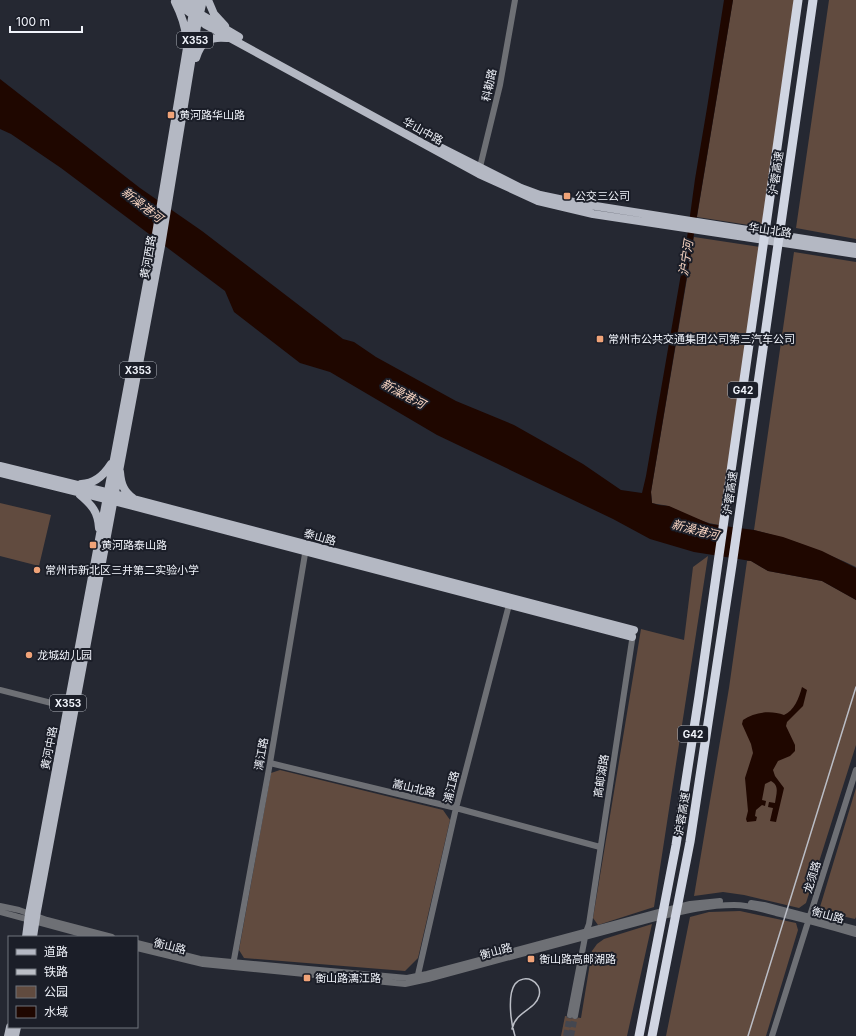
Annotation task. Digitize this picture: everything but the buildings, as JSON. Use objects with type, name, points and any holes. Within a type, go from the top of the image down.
[{"type":"highway","name":"沪蓉高速","points":[[639,1036],[665,904],[698,704],[798,0]]},
{"type":"highway","name":"沪蓉高速","points":[[652,1036],[690,842],[732,565],[813,0]]},
{"type":"main road","name":"华山中路","points":[[175,0],[196,14]]},
{"type":"main road","points":[[175,0],[185,27],[186,54]]},
{"type":"main road","name":"华山中路","points":[[185,0],[206,25],[231,36],[479,171],[538,201],[593,214],[681,228]]},
{"type":"main road","name":"黄河西路","points":[[165,200],[188,80],[196,14],[195,0]]},
{"type":"main road","name":"黄河西路","points":[[111,497],[158,243],[186,54],[196,14],[203,0]]},
{"type":"main road","points":[[208,0],[214,14],[231,36]]},
{"type":"main road","points":[[188,80],[199,49],[206,41],[213,38],[231,36]]},
{"type":"main road","name":"华山中路","points":[[479,171],[540,195],[567,201],[684,219]]},
{"type":"main road","name":"华山北路","points":[[684,219],[856,247]]},
{"type":"main road","name":"华山北路","points":[[681,228],[856,254]]},
{"type":"main road","points":[[73,484],[86,484],[94,482],[117,463],[123,486],[127,493],[138,500]]},
{"type":"main road","name":"泰山路","points":[[0,466],[73,484],[111,497],[633,634]]},
{"type":"main road","name":"泰山路","points":[[0,472],[78,493],[138,500],[306,548]]},
{"type":"main road","points":[[78,493],[90,503],[96,512],[99,522],[100,536]]},
{"type":"main road","name":"黄河中路","points":[[71,708],[100,536],[111,497]]},
{"type":"main road","name":"黄河中路","points":[[26,936],[32,918],[111,497]]},
{"type":"main road","name":"黄河中路","points":[[32,918],[33,936]]},
{"type":"street","name":"科勒路","points":[[479,171],[500,85],[515,0]]},
{"type":"street","name":"漓江路","points":[[233,964],[270,763],[306,548]]},
{"type":"street","name":"浦江路","points":[[417,979],[456,808],[509,602]]},
{"type":"street","name":"高邮湖路","points":[[573,1016],[588,932],[633,634]]},
{"type":"street","points":[[0,690],[71,708]]},
{"type":"street","name":"嵩山北路","points":[[270,763],[456,808],[600,847]]},
{"type":"street","name":"龙须路","points":[[772,1036],[856,770]]},
{"type":"street","name":"衡山路","points":[[138,943],[200,959],[405,984],[417,979],[588,932],[692,909],[719,905],[736,905],[760,909],[856,929]]},
{"type":"street","points":[[0,906],[32,918],[90,936]]},
{"type":"street","points":[[0,912],[108,936]]},
{"type":"street","name":"衡山路","points":[[809,918],[856,934]]},
{"type":"street","name":"衡山路","points":[[138,948],[197,963],[233,964]]},
{"type":"green space","points":[[733,0],[794,0],[762,227],[697,217]]},
{"type":"green space","points":[[829,0],[856,0],[856,239],[796,228]]},
{"type":"green space","points":[[694,237],[760,247],[720,525],[700,520],[668,506],[652,503],[651,492]]},
{"type":"green space","points":[[794,252],[856,262],[856,567],[806,546],[781,537],[754,530]]},
{"type":"green space","points":[[0,503],[51,515],[39,566],[0,556]]},
{"type":"green space","points":[[708,556],[654,907],[598,925],[593,918],[641,629],[684,640],[693,567]]},
{"type":"green space","points":[[747,561],[751,561],[768,571],[822,581],[856,600],[856,745],[806,903],[799,908],[744,895],[723,892],[694,896],[729,688]]},
{"type":"green space","points":[[280,770],[443,810],[450,820],[418,958],[405,971],[244,958],[239,950],[271,773]]},
{"type":"green space","points":[[856,788],[855,919],[824,912],[820,907]]},
{"type":"green space","points":[[740,911],[796,923],[798,930],[766,1036],[666,1036],[690,917],[709,912]]},
{"type":"green space","points":[[652,924],[627,1036],[561,1036],[565,1016],[581,1018],[592,951],[597,944],[604,939]]},
{"type":"water","points":[[724,0],[733,0],[651,492],[652,503],[669,506],[710,524],[754,530],[783,537],[822,551],[856,568],[856,600],[822,581],[768,571],[751,561],[694,552],[650,539],[613,519],[437,435],[330,372],[300,363],[234,312],[225,291],[61,168],[11,134],[0,129],[0,79],[140,188],[202,231],[343,339],[354,342],[376,357],[456,401],[514,425],[583,464],[621,490],[642,493],[686,245],[695,179]]},
{"type":"water","points":[[802,687],[807,690],[803,706],[787,722],[786,726],[795,745],[795,751],[790,756],[778,761],[773,770],[775,776],[784,788],[776,822],[770,821],[773,808],[768,807],[769,802],[775,803],[777,793],[776,785],[771,781],[765,784],[762,800],[766,801],[765,806],[762,805],[756,810],[756,821],[747,822],[746,819],[748,811],[745,778],[753,753],[751,744],[742,724],[743,720],[752,715],[768,712],[784,715],[788,713],[796,704]]},
{"type":"tunnel","points":[[566,1036],[570,1015]]},
{"type":"tunnel","points":[[571,1036],[575,1016]]},
{"type":"railway","points":[[748,1036],[856,687]]},
{"type":"railway","points":[[512,1029],[514,1023],[517,1018],[537,1001],[539,996],[538,986],[532,980],[523,979],[519,981],[515,984],[511,995],[510,1010],[512,1024],[514,1031],[515,1036]]},
{"type":"place","name":"黄河路华山路","points":[[171,115]]},
{"type":"place","name":"公交三公司","points":[[567,196]]},
{"type":"place","name":"常州市公共交通集团公司第三汽车公司","points":[[600,339]]},
{"type":"place","name":"黄河路泰山路","points":[[93,545]]},
{"type":"place","name":"常州市新北区三井第二实验小学","points":[[37,570]]},
{"type":"place","name":"龙城幼儿园","points":[[29,655]]},
{"type":"place","name":"衡山路高邮湖路","points":[[531,959]]},
{"type":"place","name":"衡山路漓江路","points":[[307,978]]},
{"type":"water label","name":"新澡港河","points":[[142,205]]},
{"type":"water label","name":"沪宁河","points":[[686,258]]},
{"type":"water label","name":"新澡港河","points":[[403,394]]},
{"type":"water label","name":"新澡港河","points":[[695,530]]}]
